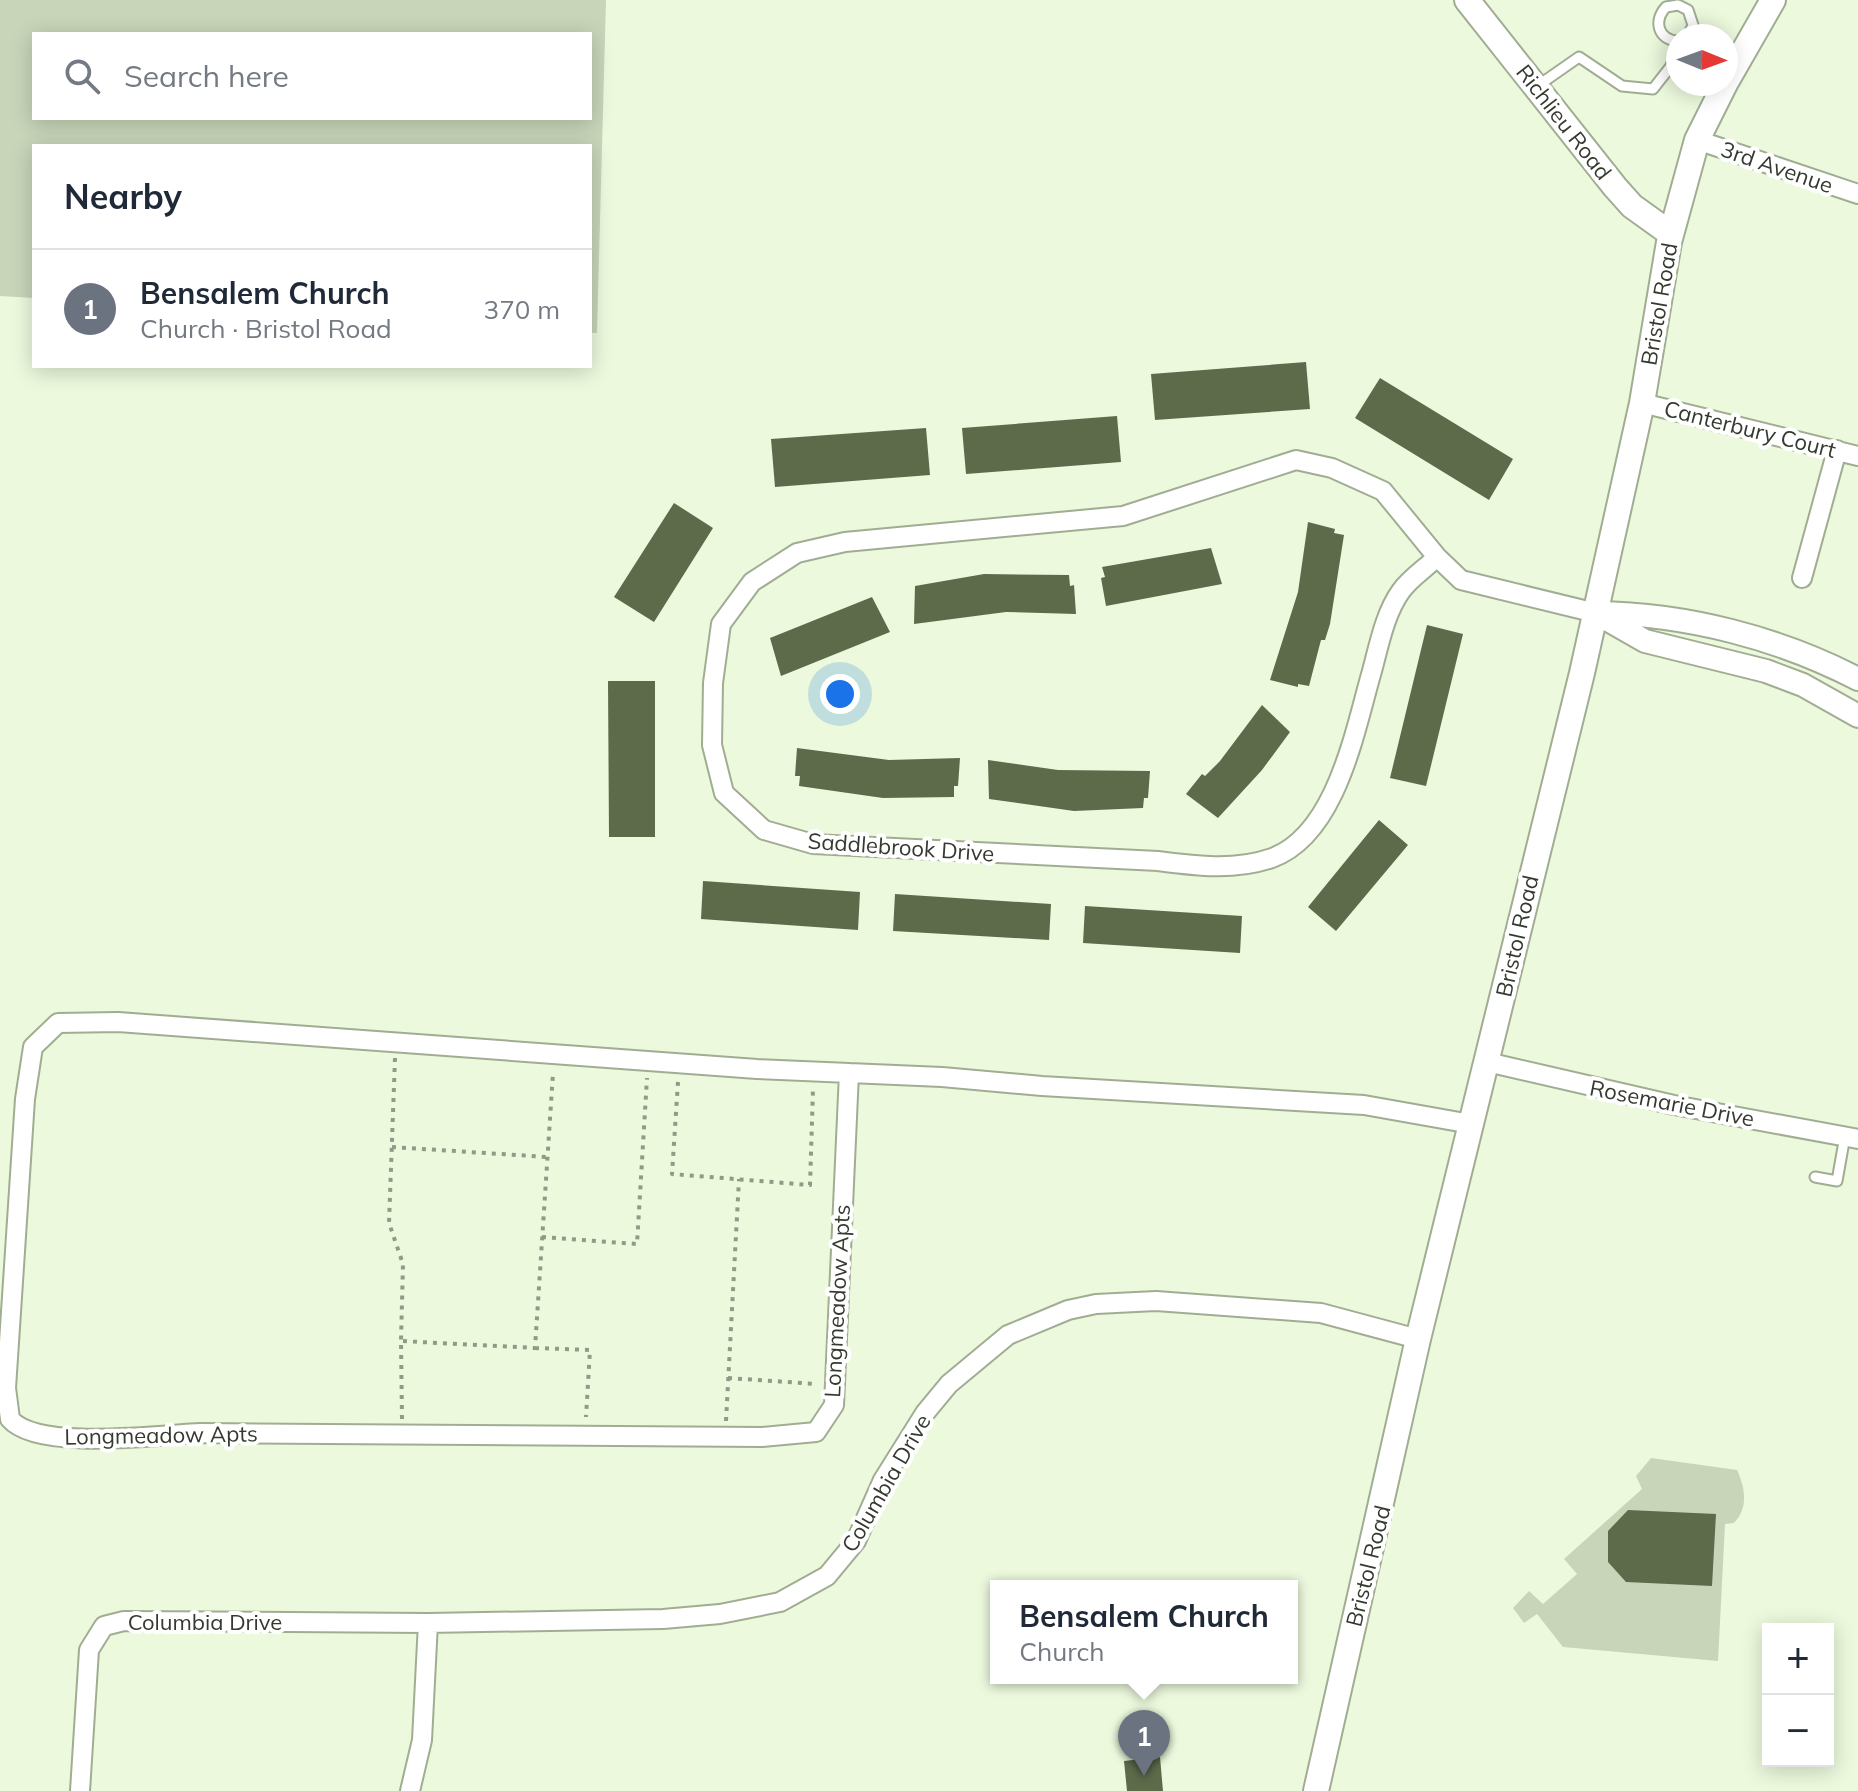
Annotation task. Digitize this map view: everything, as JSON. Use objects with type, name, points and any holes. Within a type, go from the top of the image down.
[{"type":"main road","name":"Richlieu Road","points":[[1467,0],[1632,206],[1671,234]]},
{"type":"main road","name":"Bristol Road","points":[[1738,61],[1773,0]]},
{"type":"main road","name":"Bristol Road","points":[[1316,1791],[1418,1339],[1596,613],[1642,403],[1671,234],[1697,140],[1719,96]]},
{"type":"street","name":"3rd Avenue","points":[[1697,140],[1858,194]]},
{"type":"street","name":"Canterbury Court","points":[[1642,403],[1858,456]]},
{"type":"street","points":[[1802,578],[1837,450]]},
{"type":"street","name":"Saddlebrook Drive","points":[[1437,557],[1401,591],[1384,627],[1342,777],[1310,830],[1275,857],[1246,865],[1209,868],[1158,861],[813,844],[764,830],[724,793],[712,745],[713,683],[721,624],[752,582],[797,553],[845,542],[1123,516],[1296,460],[1332,468],[1383,491],[1437,557],[1461,580],[1596,613]]},
{"type":"street","points":[[1596,613],[1650,614],[1767,641],[1800,652],[1858,679]]},
{"type":"street","points":[[1596,613],[1645,641],[1766,671],[1803,685],[1858,716]]},
{"type":"street","name":"Longmeadow Apts","points":[[849,1073],[834,1405],[816,1432],[725,1437],[402,1434],[53,1436],[17,1427],[7,1408],[25,1099],[33,1047],[47,1030],[58,1023],[118,1022],[680,1064],[849,1073],[1364,1105],[1471,1124]]},
{"type":"street","name":"Rosemarie Drive","points":[[1487,1062],[1576,1085],[1851,1137]]},
{"type":"street","name":"Columbia Drive","points":[[80,1791],[89,1650],[96,1636],[112,1622],[543,1623],[720,1614],[780,1602],[827,1576],[856,1541],[883,1480],[925,1413],[949,1384],[1008,1335],[1068,1310],[1096,1304],[1156,1301],[1321,1313],[1418,1339]]},
{"type":"street","points":[[410,1791],[422,1740],[428,1623]]},
{"type":"lane","points":[[1666,38],[1659,29],[1658,17],[1666,7],[1678,5],[1688,10],[1693,24]]},
{"type":"lane","points":[[1536,87],[1579,57],[1622,86],[1653,89],[1666,72]]},
{"type":"lane","points":[[1815,1177],[1837,1181],[1851,1137]]},
{"type":"path","points":[[396,1044],[389,1223],[403,1264],[402,1434]]},
{"type":"path","points":[[535,1348],[554,1055]]},
{"type":"path","points":[[542,1237],[637,1244],[648,1061]]},
{"type":"path","points":[[680,1064],[672,1174],[810,1185],[813,1071]]},
{"type":"path","points":[[392,1147],[547,1157]]},
{"type":"path","points":[[725,1437],[739,1179]]},
{"type":"path","points":[[401,1341],[590,1350],[584,1435]]},
{"type":"path","points":[[728,1378],[834,1385]]},
{"type":"green space","points":[[0,0],[606,0],[597,333],[592,333],[592,144],[32,144],[32,298],[0,296]]},
{"type":"green space","points":[[1651,1458],[1737,1470],[1740,1477],[1744,1490],[1742,1511],[1734,1523],[1725,1524],[1718,1661],[1563,1647],[1537,1614],[1524,1623],[1513,1608],[1529,1591],[1543,1604],[1577,1574],[1564,1559],[1642,1489],[1636,1476]]},
{"type":"building","points":[[1306,362],[1310,409],[1155,420],[1151,374]]},
{"type":"building","points":[[1380,378],[1513,459],[1489,500],[1355,418]]},
{"type":"building","points":[[1117,416],[1121,462],[966,474],[962,428]]},
{"type":"building","points":[[926,428],[930,475],[775,487],[771,439]]},
{"type":"building","points":[[674,503],[713,528],[654,622],[614,597]]},
{"type":"building","points":[[1308,522],[1335,529],[1334,533],[1344,535],[1330,624],[1325,640],[1321,640],[1309,686],[1298,684],[1298,687],[1270,680],[1298,592]]},
{"type":"building","points":[[1211,548],[1222,584],[1106,606],[1102,567]]},
{"type":"building","points":[[984,574],[1069,575],[1070,586],[1074,585],[1076,614],[1006,612],[914,624],[915,586]]},
{"type":"building","points":[[872,597],[890,632],[781,676],[770,638]]},
{"type":"building","points":[[1427,625],[1463,634],[1426,786],[1390,778]]},
{"type":"building","points":[[608,681],[655,681],[655,837],[609,837]]},
{"type":"building","points":[[1262,705],[1290,732],[1262,770],[1218,818],[1186,794],[1202,774],[1205,776],[1220,761]]},
{"type":"building","points":[[797,748],[889,760],[960,758],[958,786],[954,786],[954,797],[883,798],[799,786],[800,776],[795,776]]},
{"type":"building","points":[[988,760],[1058,770],[1150,771],[1148,798],[1144,798],[1143,808],[1074,811],[989,799]]},
{"type":"building","points":[[1379,820],[1408,845],[1336,931],[1308,907]]},
{"type":"building","points":[[703,881],[860,892],[858,930],[701,919]]},
{"type":"building","points":[[895,894],[1051,904],[1049,940],[893,931]]},
{"type":"building","points":[[1085,906],[1242,916],[1240,953],[1083,943]]},
{"type":"building","points":[[1628,1510],[1716,1514],[1712,1586],[1626,1582],[1608,1562],[1608,1531]]},
{"type":"building","points":[[1160,1757],[1163,1791],[1127,1791],[1124,1761]]},
{"type":"place","name":"Bensalem Church","points":[[1144,1776]]}]
